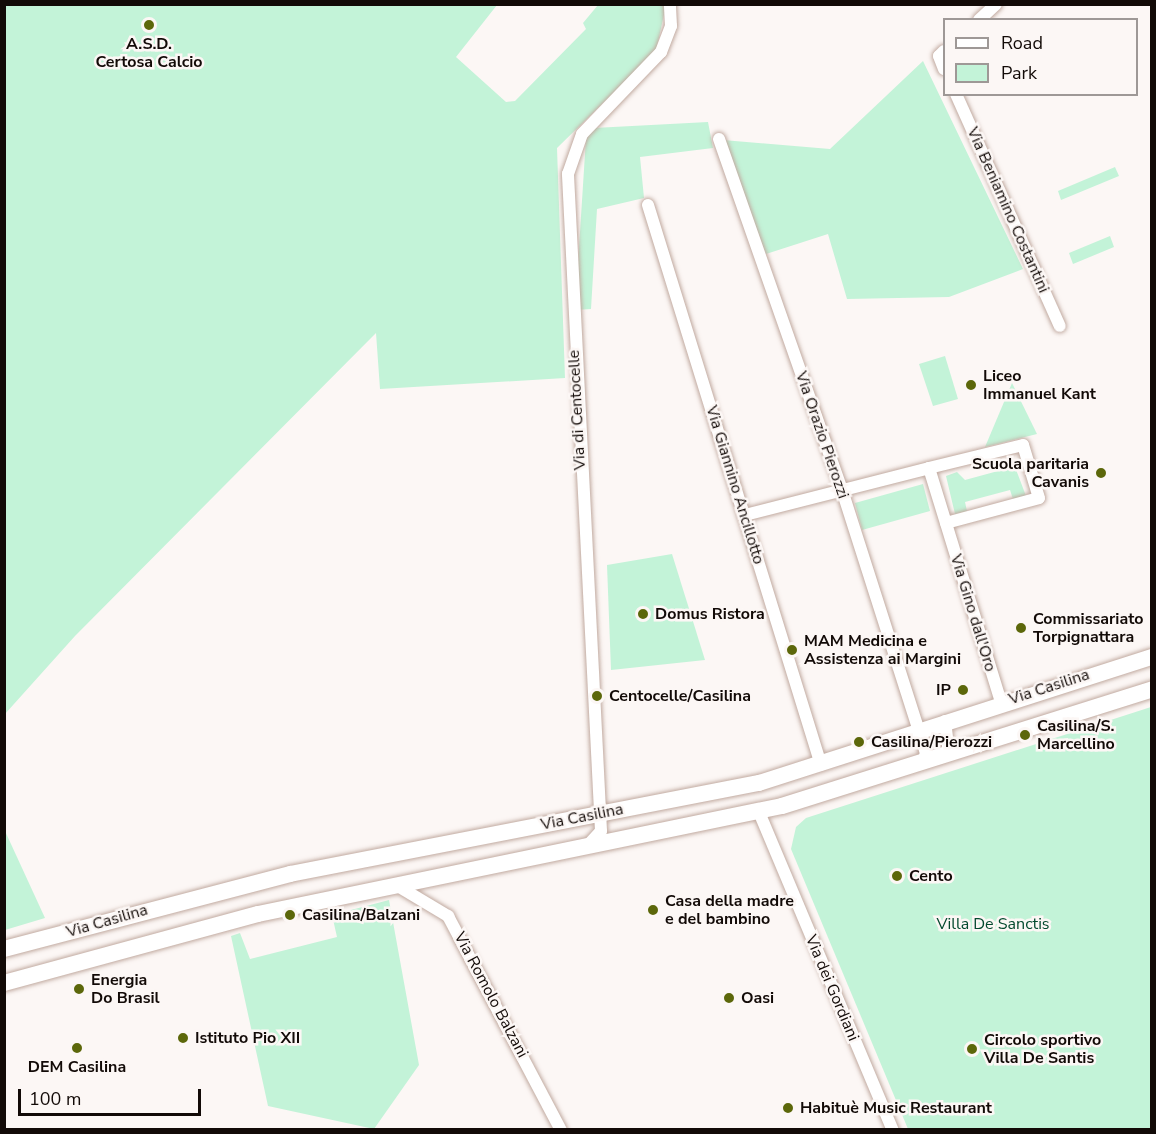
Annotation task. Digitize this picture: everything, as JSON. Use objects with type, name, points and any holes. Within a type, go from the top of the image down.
[{"type":"main road","name":"Via Casilina","points":[[4,950],[291,874],[742,787],[821,765],[1001,702],[1152,657]]},
{"type":"main road","name":"Via Casilina","points":[[4,983],[238,919],[759,812],[1152,689]]},
{"type":"street","name":"Via di Centocelle","points":[[587,846],[601,834],[568,174],[582,134],[661,52],[671,26],[670,4]]},
{"type":"street","points":[[981,18],[996,4]]},
{"type":"street","name":"Via Beniamino Costantini","points":[[957,96],[1060,326]]},
{"type":"street","name":"Via Orazio Pierozzi","points":[[719,139],[842,490],[920,732],[926,753],[923,762]]},
{"type":"street","name":"Via Giannino Ancillotto","points":[[648,205],[821,765]]},
{"type":"street","points":[[745,515],[1023,446],[1039,498],[946,523]]},
{"type":"street","name":"Via Gino dall'Oro","points":[[929,468],[1001,702]]},
{"type":"street","points":[[945,721],[948,746],[955,751]]},
{"type":"street","name":"Via dei Gordiani","points":[[759,812],[893,1130]]},
{"type":"street","name":"Via Romolo Balzani","points":[[395,885],[448,916],[561,1130]]},
{"type":"green space","points":[[4,5],[497,5],[456,57],[506,102],[515,101],[586,29],[583,23],[598,5],[663,5],[665,10],[656,51],[557,148],[565,378],[380,389],[376,333],[75,636],[5,714]]},
{"type":"green space","points":[[923,61],[1023,269],[949,297],[847,299],[828,234],[766,254],[723,140],[830,149]]},
{"type":"green space","points":[[708,122],[713,148],[640,157],[644,198],[597,209],[591,309],[575,310],[586,138],[594,128]]},
{"type":"green space","points":[[1115,167],[1119,176],[1061,200],[1058,191]]},
{"type":"green space","points":[[1110,236],[1114,247],[1073,264],[1069,253]]},
{"type":"green space","points":[[945,356],[958,399],[933,406],[919,364]]},
{"type":"green space","points":[[1012,383],[1037,434],[985,447]]},
{"type":"green space","points":[[1012,459],[1026,496],[1013,499],[1010,490],[965,502],[967,511],[955,514],[946,476],[957,472],[965,480],[1009,468],[1002,460]]},
{"type":"green space","points":[[923,484],[930,511],[862,530],[855,503]]},
{"type":"green space","points":[[672,554],[705,660],[611,670],[607,565]]},
{"type":"green space","name":"Villa De Sanctis","points":[[1151,707],[1151,1129],[908,1129],[791,849],[796,827],[806,818]]},
{"type":"green space","points":[[5,831],[45,918],[4,930]]},
{"type":"green space","points":[[389,900],[419,1065],[374,1129],[268,1106],[231,936],[240,933],[250,959],[337,937],[332,915]]},
{"type":"place","name":"A.S.D. Certosa Calcio","points":[[149,25]]},
{"type":"place","name":"Liceo Immanuel Kant","points":[[971,385]]},
{"type":"place","name":"Scuola paritaria Cavanis","points":[[1101,473]]},
{"type":"place","name":"Domus Ristora","points":[[643,614]]},
{"type":"place","name":"Commissariato Torpignattara","points":[[1021,628]]},
{"type":"place","name":"MAM Medicina e Assistenza ai Margini","points":[[792,650]]},
{"type":"place","name":"IP","points":[[963,690]]},
{"type":"place","name":"Centocelle/Casilina","points":[[597,696]]},
{"type":"place","name":"Casilina/S. Marcellino","points":[[1025,735]]},
{"type":"place","name":"Casilina/Pierozzi","points":[[859,742]]},
{"type":"place","name":"Cento","points":[[897,876]]},
{"type":"place","name":"Casa della madre e del bambino","points":[[653,910]]},
{"type":"place","name":"Casilina/Balzani","points":[[290,915]]},
{"type":"place","name":"Energia Do Brasil","points":[[79,989]]},
{"type":"place","name":"Oasi","points":[[729,998]]},
{"type":"place","name":"Istituto Pio XII","points":[[183,1038]]},
{"type":"place","name":"DEM Casilina","points":[[77,1048]]},
{"type":"place","name":"Circolo sportivo Villa De Santis","points":[[972,1049]]},
{"type":"place","name":"Habituè Music Restaurant","points":[[788,1108]]}]
